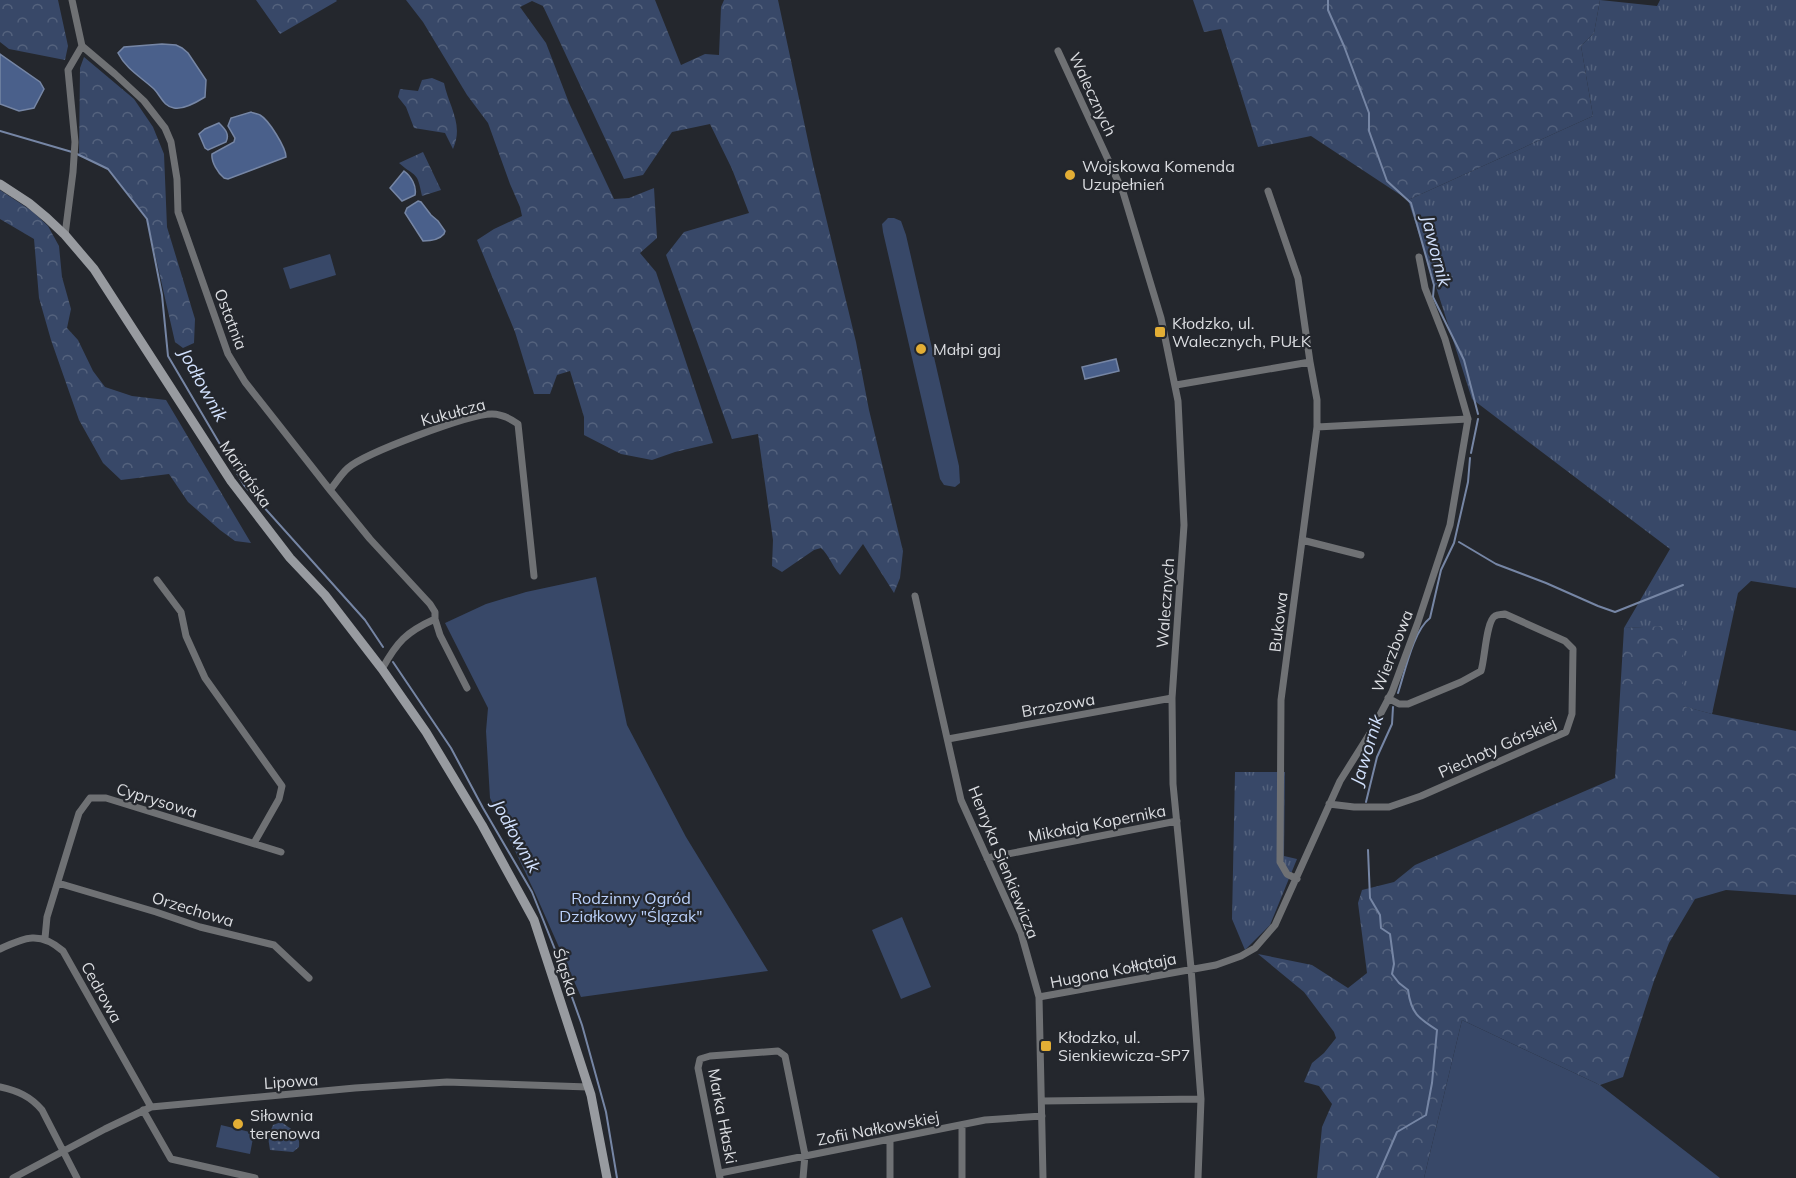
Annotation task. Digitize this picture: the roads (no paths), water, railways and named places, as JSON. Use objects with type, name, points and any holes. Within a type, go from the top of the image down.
[{"type":"street","points":[[65,235],[74,172],[75,142],[68,70],[82,46],[72,0]]},
{"type":"street","name":"Ostatnia","points":[[82,46],[144,101],[171,141],[177,179],[178,212],[228,354],[245,382],[330,490],[430,604],[435,612],[440,635],[467,688]]},
{"type":"street","name":"Walecznych","points":[[1058,51],[1123,192],[1150,279],[1178,401],[1184,525],[1172,698],[1173,784],[1201,1098],[1198,1178]]},
{"type":"street","name":"Mariańska","points":[[0,184],[29,203],[65,235],[94,268],[231,482],[290,558],[325,595],[382,669]]},
{"type":"street","name":"Bukowa","points":[[1268,191],[1298,278],[1317,400],[1317,427],[1281,700],[1280,862],[1287,874],[1297,879]]},
{"type":"street","points":[[1317,427],[1468,419],[1445,339],[1425,288],[1419,257]]},
{"type":"street","points":[[1176,385],[1310,362]]},
{"type":"street","name":"Kukułcza","points":[[330,490],[349,467],[404,441],[493,414],[512,419],[518,424],[534,576]]},
{"type":"street","name":"Wierzbowa","points":[[1191,968],[1216,965],[1241,956],[1255,948],[1275,926],[1340,781],[1372,730],[1388,698],[1418,622],[1450,525],[1468,419]]},
{"type":"street","points":[[1302,540],[1361,555]]},
{"type":"street","points":[[157,580],[181,612],[186,636],[205,678],[282,786],[279,799],[254,843]]},
{"type":"street","name":"Henryka Sienkiewicza","points":[[915,596],[961,800],[1021,933],[1039,997],[1043,1178]]},
{"type":"street","name":"Piechoty Górskiej","points":[[1329,804],[1389,807],[1421,796],[1566,732],[1572,714],[1573,649],[1565,641],[1504,614],[1495,616],[1489,622],[1485,661],[1481,671],[1408,704],[1399,704],[1388,698]]},
{"type":"street","points":[[382,669],[395,645],[422,625],[435,619]]},
{"type":"street","name":"Śląska","points":[[382,669],[426,732],[482,825],[534,920],[588,1087],[598,1123],[607,1178]]},
{"type":"street","name":"Brzozowa","points":[[948,739],[1172,698]]},
{"type":"street","name":"Cyprysowa","points":[[45,938],[47,917],[79,813],[90,798],[106,798],[281,852]]},
{"type":"street","name":"Mikołaja Kopernika","points":[[987,858],[1177,821]]},
{"type":"street","name":"Orzechowa","points":[[58,883],[200,927],[274,945],[309,978]]},
{"type":"street","points":[[0,949],[19,940],[45,938]]},
{"type":"street","name":"Cedrowa","points":[[45,938],[63,951],[147,1108],[171,1159],[255,1178]]},
{"type":"street","name":"Hugona Kołłątaja","points":[[1039,997],[1191,968]]},
{"type":"street","name":"Marka Hłaski","points":[[720,1175],[698,1068],[700,1059],[710,1056],[778,1051],[785,1056],[804,1155]]},
{"type":"street","name":"Lipowa","points":[[13,1178],[147,1108],[355,1088],[447,1082],[588,1087]]},
{"type":"street","points":[[0,1087],[17,1090],[34,1100],[42,1110],[77,1178]]},
{"type":"street","points":[[1042,1101],[1201,1098]]},
{"type":"street","name":"Zofii Nałkowskiej","points":[[720,1175],[804,1155],[985,1120],[1042,1116]]},
{"type":"street","points":[[962,1126],[962,1178]]},
{"type":"street","points":[[890,1139],[890,1178]]},
{"type":"street","points":[[803,1178],[804,1155]]},
{"type":"waterway","name":"Jawornik","points":[[1328,0],[1328,10],[1369,113],[1369,131],[1387,181],[1411,203],[1434,285],[1433,297],[1464,360],[1478,414]]},
{"type":"waterway","name":"Jodłownik","points":[[0,131],[72,152]]},
{"type":"waterway","name":"Jodłownik","points":[[77,154],[108,169],[147,219],[162,295],[168,356],[244,485],[365,620],[383,647]]},
{"type":"waterway","name":"Jawornik","points":[[1471,453],[1478,419]]},
{"type":"waterway","name":"Jawornik","points":[[1398,693],[1414,642],[1430,618],[1441,570],[1454,543],[1468,482],[1470,458]]},
{"type":"waterway","points":[[1459,542],[1496,564],[1615,612],[1683,585]]},
{"type":"waterway","name":"Jodłownik","points":[[393,662],[451,748],[532,892],[582,1025],[606,1112],[617,1178]]},
{"type":"waterway","name":"Jawornik","points":[[1366,802],[1377,757],[1392,724],[1393,707]]},
{"type":"waterway","name":"Jawornik","points":[[1368,850],[1370,898],[1380,915],[1381,928],[1390,934],[1394,964],[1392,974],[1408,990],[1416,1014],[1437,1030],[1432,1083],[1426,1115],[1397,1132],[1377,1178]]},
{"type":"place","name":"Wojskowa Komenda Uzupełnień","points":[[1070,175]]},
{"type":"place","name":"Kłodzko, ul. Walecznych, PUŁK","points":[[1160,332]]},
{"type":"place","name":"Małpi gaj","points":[[921,349]]},
{"type":"place","name":"Kłodzko, ul. Sienkiewicza-SP7","points":[[1046,1046]]},
{"type":"place","name":"Siłownia terenowa","points":[[238,1124]]},
{"type":"park label","name":"Rodzinny Ogród Działkowy \"Ślązak\"","points":[[631,907]]}]
